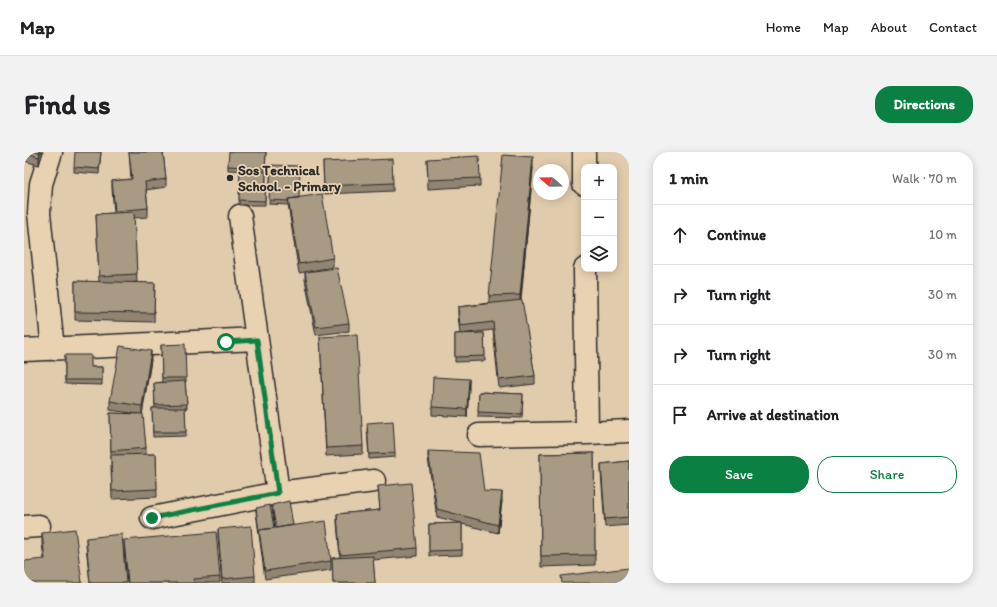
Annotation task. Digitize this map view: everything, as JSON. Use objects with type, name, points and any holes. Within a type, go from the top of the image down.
[{"type":"street","points":[[51,152],[41,184],[39,213],[53,349]]},
{"type":"street","points":[[584,152],[584,164]]},
{"type":"street","points":[[240,216],[278,493]]},
{"type":"street","points":[[585,272],[587,433]]},
{"type":"street","points":[[24,350],[257,340]]},
{"type":"street","points":[[479,435],[629,431]]},
{"type":"street","points":[[152,518],[278,493],[374,481]]},
{"type":"building","points":[[24,152],[40,152],[39,157]]},
{"type":"building","points":[[75,152],[101,152],[99,169],[74,167]]},
{"type":"building","points":[[129,152],[163,152],[166,179],[145,182],[148,208],[115,211],[112,181],[132,179]]},
{"type":"building","points":[[229,152],[266,152],[265,168],[228,166]]},
{"type":"building","points":[[503,155],[533,157],[520,295],[489,296]]},
{"type":"building","points":[[479,156],[480,178],[428,180],[427,159]]},
{"type":"building","points":[[392,159],[393,183],[324,186],[323,162]]},
{"type":"building","points":[[271,165],[300,166],[299,198],[288,199],[289,201],[269,200]]},
{"type":"building","points":[[240,171],[266,172],[265,201],[239,200]]},
{"type":"building","points":[[322,194],[333,258],[299,264],[288,199]]},
{"type":"building","points":[[134,212],[137,274],[99,276],[96,214]]},
{"type":"building","points":[[337,268],[349,323],[316,327],[305,272]]},
{"type":"building","points":[[75,281],[155,283],[154,313],[75,312]]},
{"type":"building","points":[[522,300],[535,376],[499,380],[493,322],[460,326],[458,307]]},
{"type":"building","points":[[484,333],[485,356],[455,357],[455,334]]},
{"type":"building","points":[[357,335],[363,446],[326,448],[320,337]]},
{"type":"building","points":[[185,344],[186,378],[162,378],[161,345]]},
{"type":"building","points":[[120,346],[151,351],[142,406],[110,401]]},
{"type":"building","points":[[65,355],[91,355],[91,367],[102,367],[102,380],[65,380]]},
{"type":"building","points":[[433,377],[469,379],[467,409],[432,407]]},
{"type":"building","points":[[185,381],[187,404],[155,405],[154,383]]},
{"type":"building","points":[[479,392],[523,394],[522,414],[478,412]]},
{"type":"building","points":[[152,408],[185,408],[186,432],[153,432]]},
{"type":"building","points":[[110,413],[143,414],[146,448],[111,451]]},
{"type":"building","points":[[393,421],[395,453],[369,454],[367,423]]},
{"type":"building","points":[[428,451],[479,453],[484,491],[502,492],[498,525],[437,509]]},
{"type":"building","points":[[594,453],[595,555],[541,556],[540,454]]},
{"type":"building","points":[[156,454],[157,489],[112,491],[111,455]]},
{"type":"building","points":[[629,461],[629,517],[605,519],[601,464]]},
{"type":"building","points":[[411,483],[417,548],[340,555],[337,514],[380,510],[378,486]]},
{"type":"building","points":[[289,501],[293,525],[276,528],[272,505]]},
{"type":"building","points":[[270,505],[274,528],[259,530],[259,532],[256,508]]},
{"type":"building","points":[[326,521],[331,561],[265,571],[259,530]]},
{"type":"building","points":[[462,523],[462,550],[429,551],[429,524]]},
{"type":"building","points":[[251,526],[255,576],[222,579],[218,529]]},
{"type":"building","points":[[75,529],[82,583],[24,583],[24,561],[45,559],[42,533]]},
{"type":"building","points":[[216,532],[220,577],[194,579],[194,583],[128,583],[124,540]]},
{"type":"building","points":[[122,534],[126,583],[90,583],[86,538]]},
{"type":"building","points":[[373,556],[375,583],[333,583],[332,558]]},
{"type":"building","points":[[629,568],[629,583],[562,583],[561,576]]},
{"type":"place","name":"Sos Technical School. - Primary","points":[[230,178]]},
{"type":"route","points":[[152,518],[278,493],[257,340],[226,342]]}]
